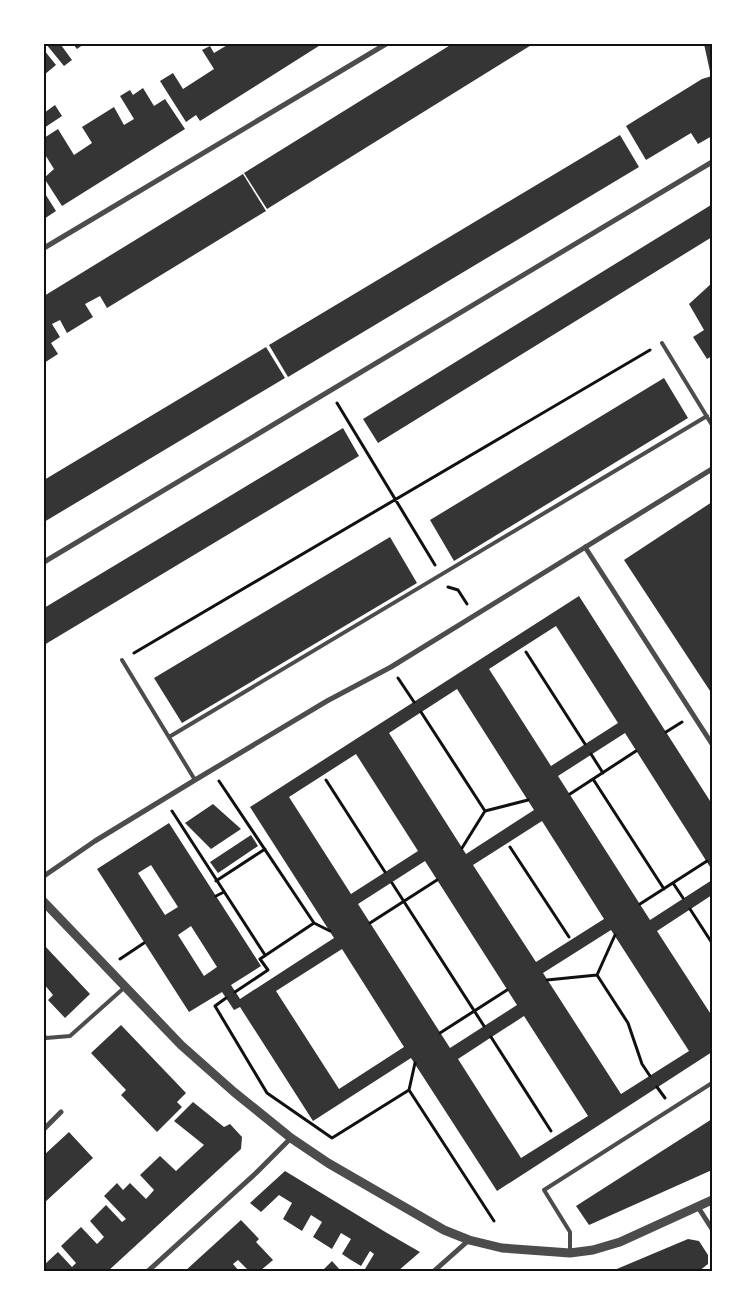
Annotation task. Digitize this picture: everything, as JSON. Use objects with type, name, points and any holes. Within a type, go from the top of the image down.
[{"type":"street","points":[[44,248],[386,44]]},
{"type":"street","points":[[44,562],[712,162]]},
{"type":"street","points":[[44,876],[211,770],[327,700],[391,667],[712,469]]},
{"type":"street","points":[[585,547],[712,744]]},
{"type":"street","points":[[44,902],[181,1045],[291,1138],[385,1197],[444,1230],[469,1240],[502,1248],[570,1253],[593,1250],[620,1242],[712,1200]]},
{"type":"street","points":[[44,1129],[61,1112]]},
{"type":"street","points":[[148,1271],[256,1174],[291,1138]]},
{"type":"street","points":[[698,1207],[712,1229]]},
{"type":"street","points":[[434,1271],[469,1240]]},
{"type":"lane","points":[[662,343],[712,426]]},
{"type":"lane","points":[[169,737],[442,576],[707,416]]},
{"type":"lane","points":[[122,660],[195,780]]},
{"type":"lane","points":[[44,1036],[46,1038],[70,1036],[125,987]]},
{"type":"lane","points":[[570,1253],[570,1232],[544,1190],[712,1082]]},
{"type":"path","points":[[122,660],[662,343]]},
{"type":"path","points":[[330,392],[448,587],[458,590],[474,615]]},
{"type":"path","points":[[526,652],[585,744]]},
{"type":"path","points":[[391,667],[414,702]]},
{"type":"path","points":[[421,712],[485,812]]},
{"type":"path","points":[[570,794],[636,751]]},
{"type":"path","points":[[591,754],[603,773]]},
{"type":"path","points":[[211,770],[314,923],[330,931]]},
{"type":"path","points":[[593,779],[664,889]]},
{"type":"path","points":[[326,780],[385,872]]},
{"type":"path","points":[[164,799],[265,956]]},
{"type":"path","points":[[462,848],[485,812],[528,800]]},
{"type":"path","points":[[510,847],[569,937]]},
{"type":"path","points":[[216,881],[265,848]]},
{"type":"path","points":[[640,904],[707,861]]},
{"type":"path","points":[[370,923],[437,880]]},
{"type":"path","points":[[392,883],[484,1026]]},
{"type":"path","points":[[673,883],[683,898]]},
{"type":"path","points":[[216,896],[224,892]]},
{"type":"path","points":[[690,909],[712,943]]},
{"type":"path","points":[[235,992],[268,970],[260,959],[314,923]]},
{"type":"path","points":[[597,975],[615,936]]},
{"type":"path","points":[[106,967],[144,943]]},
{"type":"path","points":[[547,980],[597,975]]},
{"type":"path","points":[[597,975],[628,1023],[642,1064],[650,1076]]},
{"type":"path","points":[[440,1033],[507,990]]},
{"type":"path","points":[[226,998],[215,1006],[268,1092],[332,1138],[409,1090]]},
{"type":"path","points":[[491,1037],[551,1131]]},
{"type":"path","points":[[415,1063],[409,1090],[494,1222]]},
{"type":"building","points":[[46,44],[62,44],[72,60],[64,66]]},
{"type":"building","points":[[73,44],[84,44],[77,49]]},
{"type":"building","points":[[229,44],[322,44],[200,121],[196,115],[186,122],[160,81],[173,73],[183,89],[214,69],[202,50],[210,46],[214,53]]},
{"type":"building","points":[[452,44],[533,44],[267,209],[244,173]]},
{"type":"building","points":[[704,44],[712,44],[712,76],[711,76]]},
{"type":"building","points":[[44,50],[56,65],[44,75]]},
{"type":"building","points":[[712,76],[712,136],[698,144],[691,133],[646,160],[626,126],[702,79]]},
{"type":"building","points":[[143,88],[154,106],[165,99],[185,129],[62,206],[44,178],[54,169],[44,153],[44,138],[58,129],[74,155],[92,143],[82,127],[114,107],[124,125],[134,119],[120,96],[130,90],[133,95]]},
{"type":"building","points":[[55,105],[62,116],[44,128],[44,113]]},
{"type":"building","points":[[620,135],[639,167],[288,377],[269,345]]},
{"type":"building","points":[[243,174],[266,211],[107,308],[100,296],[85,304],[93,317],[67,333],[60,320],[52,324],[60,337],[51,343],[58,354],[44,363],[44,296]]},
{"type":"building","points":[[44,192],[56,211],[44,219]]},
{"type":"building","points":[[711,205],[712,237],[378,443],[363,419]]},
{"type":"building","points":[[712,283],[712,356],[707,359],[693,337],[704,330],[689,304]]},
{"type":"building","points":[[266,347],[285,378],[44,522],[44,480]]},
{"type":"building","points":[[664,378],[688,418],[454,561],[430,520]]},
{"type":"building","points":[[343,428],[359,456],[44,645],[44,608]]},
{"type":"building","points":[[712,502],[712,694],[624,560]]},
{"type":"building","points":[[390,537],[417,583],[182,723],[154,678]]},
{"type":"building","points":[[579,596],[712,804],[712,870],[625,733],[558,776],[650,920],[712,880],[712,895],[657,931],[712,1016],[712,1052],[497,1191],[411,1058],[313,1121],[240,1007],[234,1010],[222,992],[189,1012],[97,869],[169,823],[261,966],[231,985],[240,999],[334,938],[250,807]],"holes":[[[556,626],[618,723],[551,766],[489,669]],[[457,689],[534,810],[466,854],[389,733]],[[356,754],[418,851],[351,894],[289,797]],[[542,821],[604,919],[536,962],[473,865]],[[425,861],[517,1005],[450,1048],[358,904]],[[151,865],[178,907],[165,915],[138,873]],[[191,926],[217,967],[204,976],[178,935]],[[611,930],[689,1051],[621,1094],[543,973]],[[342,949],[404,1047],[339,1089],[276,991]],[[524,1016],[588,1116],[521,1158],[458,1059]]]},
{"type":"building","points":[[213,804],[241,829],[211,849],[185,823]]},
{"type":"building","points":[[251,835],[258,846],[218,873],[210,862]]},
{"type":"building","points":[[44,945],[90,994],[65,1018],[48,1000],[53,995],[44,984]]},
{"type":"building","points":[[121,1025],[186,1093],[177,1102],[182,1107],[157,1132],[121,1095],[126,1090],[91,1053]]},
{"type":"building","points":[[193,1102],[224,1127],[230,1124],[242,1137],[241,1149],[108,1271],[47,1271],[44,1265],[58,1252],[72,1267],[76,1263],[61,1246],[81,1227],[97,1244],[104,1237],[90,1221],[106,1205],[122,1222],[126,1219],[104,1196],[117,1183],[123,1190],[130,1183],[146,1199],[154,1190],[140,1175],[160,1156],[176,1171],[204,1145],[174,1121]]},
{"type":"building","points":[[712,1119],[712,1170],[589,1225],[576,1206]]},
{"type":"building","points":[[69,1132],[93,1158],[44,1203],[44,1155]]},
{"type":"building","points":[[285,1171],[420,1252],[398,1271],[369,1271],[365,1269],[374,1254],[370,1251],[361,1266],[351,1260],[342,1254],[351,1239],[341,1233],[332,1249],[313,1237],[322,1222],[311,1215],[302,1231],[283,1219],[292,1203],[279,1195],[261,1212],[250,1203]]},
{"type":"building","points":[[241,1220],[259,1239],[256,1242],[273,1260],[260,1271],[249,1271],[238,1260],[233,1264],[239,1271],[185,1271]]},
{"type":"building","points":[[688,1239],[699,1241],[708,1255],[708,1264],[699,1271],[612,1271]]},
{"type":"building","points":[[332,1261],[341,1271],[321,1271],[323,1270]]}]
